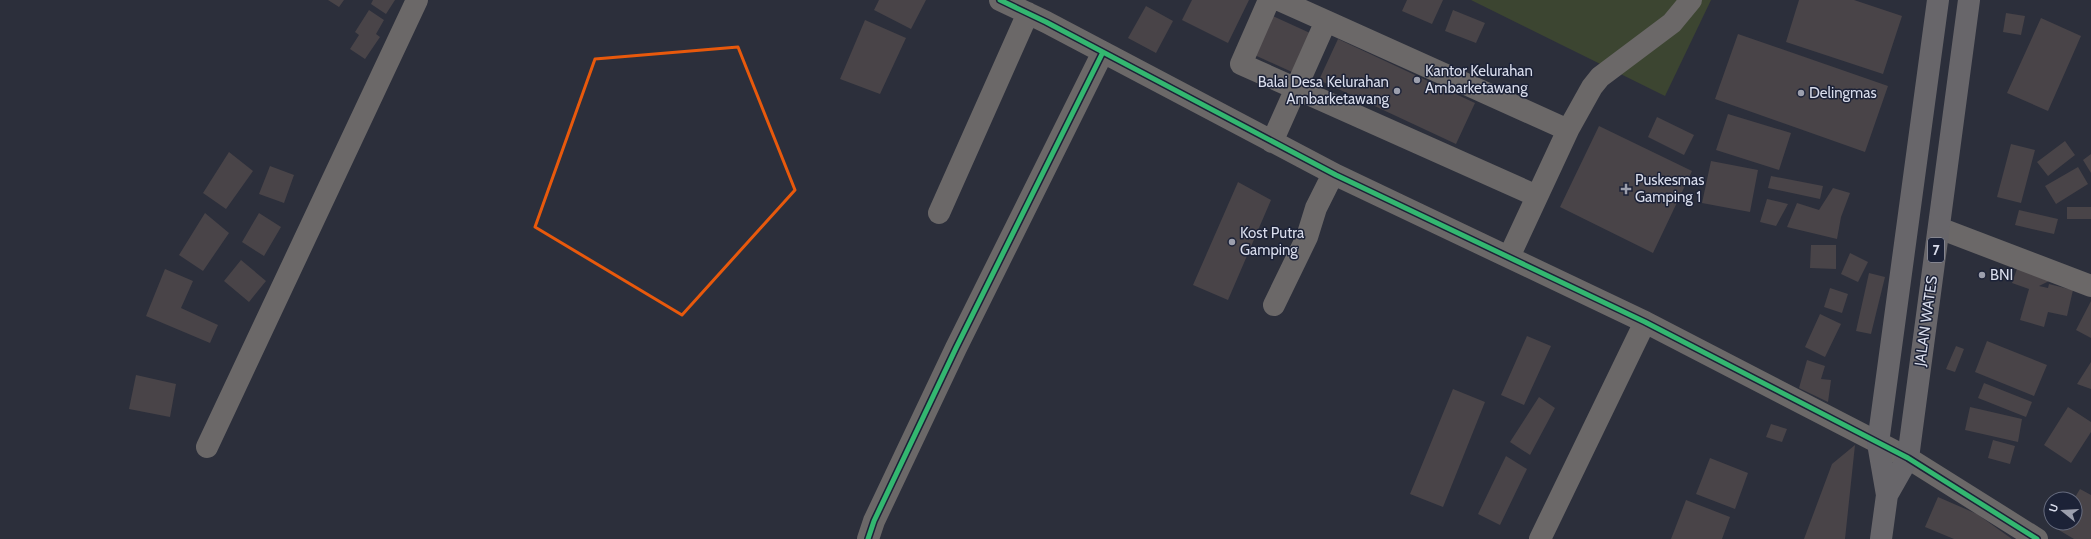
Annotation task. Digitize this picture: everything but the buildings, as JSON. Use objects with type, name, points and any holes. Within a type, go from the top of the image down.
[{"type":"highway","name":"JALAN WATES","points":[[1881,539],[1887,495],[1878,443],[1938,0]]},
{"type":"highway","name":"JALAN WATES","points":[[1887,495],[1908,458],[1969,0]]},
{"type":"street","points":[[207,447],[417,0]]},
{"type":"street","points":[[1000,0],[1024,8],[1103,52],[1333,174],[1645,322],[1908,458],[2037,539]]},
{"type":"street","points":[[1268,0],[1240,64],[1538,196]]},
{"type":"street","points":[[1279,0],[1568,130]]},
{"type":"street","points":[[1510,257],[1568,130],[1592,87],[1600,78],[1672,23],[1691,0]]},
{"type":"street","points":[[938,213],[1024,8]]},
{"type":"street","points":[[1272,142],[1326,21]]},
{"type":"street","points":[[868,539],[874,521],[953,356],[1103,52]]},
{"type":"street","points":[[1274,305],[1307,237],[1316,208],[1333,174]]},
{"type":"street","points":[[1939,228],[2091,286]]},
{"type":"street","points":[[1540,539],[1645,322]]},
{"type":"highlighted area","points":[[738,47],[795,190],[682,315],[535,227],[595,59]]},
{"type":"green space","points":[[1471,0],[1711,0],[1665,96]]},
{"type":"cycle path","points":[[1000,0],[1046,22],[1336,175],[1645,322],[1908,458],[2037,539]]},
{"type":"cycle path","points":[[868,539],[874,521],[956,348],[1103,52]]},
{"type":"place","name":"Kantor Kelurahan Ambarketawang","points":[[1417,80]]},
{"type":"place","name":"Balai Desa Kelurahan Ambarketawang","points":[[1397,91]]},
{"type":"place","name":"Delingmas","points":[[1801,93]]},
{"type":"place","name":"Puskesmas Gamping 1","points":[[1626,189]]},
{"type":"place","name":"Kost Putra Gamping","points":[[1232,242]]},
{"type":"place","name":"BNI","points":[[1982,275]]}]
